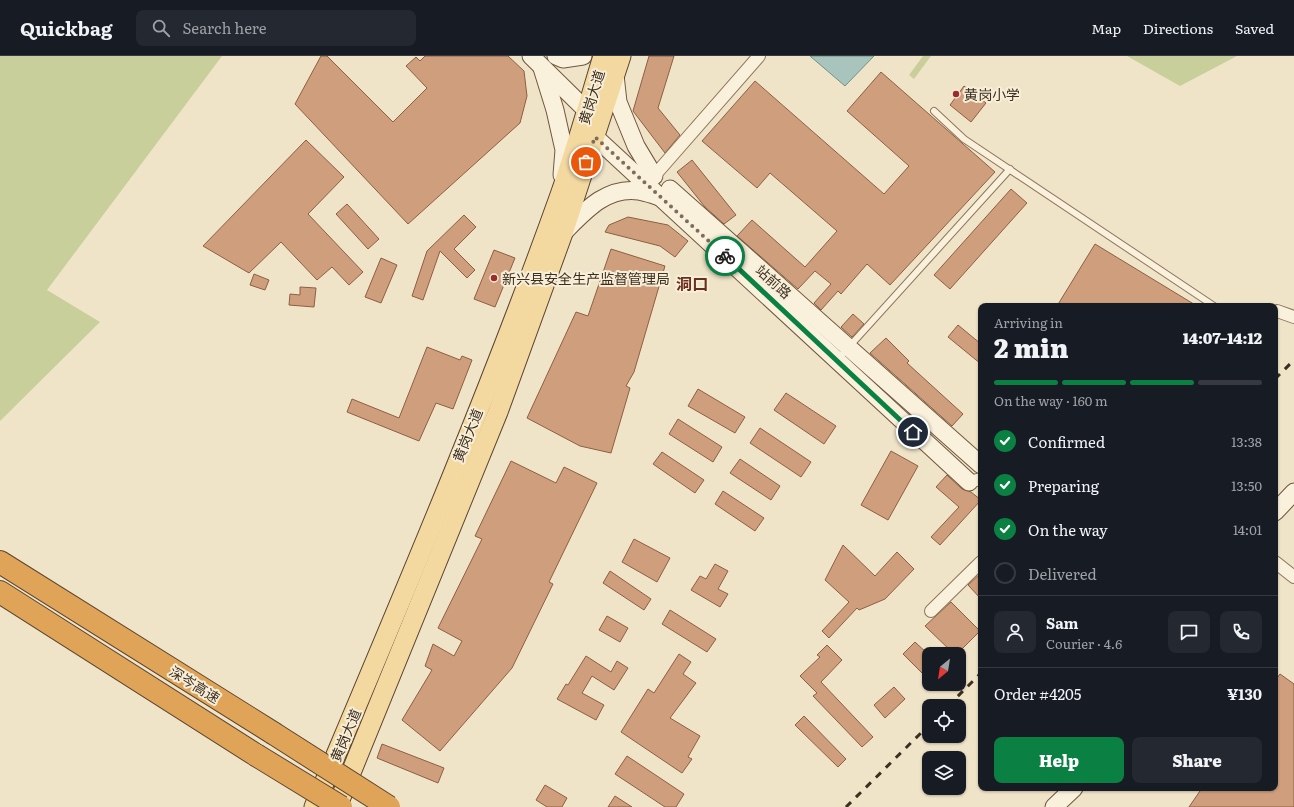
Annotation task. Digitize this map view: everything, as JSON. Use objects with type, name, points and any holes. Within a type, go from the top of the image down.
[{"type":"highway","name":"深岑高速","points":[[0,562],[274,733],[389,807]]},
{"type":"highway","name":"深岑高速","points":[[0,592],[256,755],[341,807]]},
{"type":"main road","name":"黄岗大道","points":[[314,807],[394,616],[515,317],[561,193],[603,56]]},
{"type":"main road","name":"黄岗大道","points":[[337,807],[498,412],[563,233],[621,56]]},
{"type":"main road","points":[[394,616],[412,624]]},
{"type":"street","points":[[556,56],[563,58],[583,56]]},
{"type":"street","points":[[615,75],[618,102],[636,146],[654,176],[759,56]]},
{"type":"street","points":[[539,59],[555,110],[564,150],[561,193]]},
{"type":"street","name":"站前路","points":[[539,59],[588,105],[597,131],[662,197],[836,361],[975,480]]},
{"type":"street","name":"站前路","points":[[597,131],[654,176],[848,348],[978,460]]},
{"type":"street","points":[[563,233],[588,208],[599,200],[613,194],[638,191],[662,197]]},
{"type":"street","points":[[1278,311],[1294,317]]},
{"type":"street","points":[[1278,509],[1294,492]]},
{"type":"street","points":[[1278,564],[1294,577]]},
{"type":"street","points":[[930,611],[978,565]]},
{"type":"street","points":[[1054,807],[1071,791]]},
{"type":"lane","points":[[934,111],[964,139],[1210,303]]},
{"type":"lane","points":[[836,361],[1010,170]]},
{"type":"green space","points":[[0,56],[222,56],[47,290],[100,322],[0,421]]},
{"type":"green space","points":[[923,56],[931,56],[914,79],[909,75]]},
{"type":"green space","points":[[1127,56],[1237,56],[1180,86]]},
{"type":"water","points":[[810,56],[874,56],[845,86]]},
{"type":"building","points":[[321,56],[327,56],[393,122],[427,88],[406,66],[416,57],[420,61],[425,56],[508,56],[524,71],[527,96],[520,123],[408,224],[295,104]]},
{"type":"building","points":[[649,56],[674,56],[658,108],[680,135],[665,153],[633,111]]},
{"type":"building","points":[[881,72],[995,172],[890,285],[867,264],[841,294],[838,291],[821,310],[814,303],[831,284],[815,271],[798,289],[737,236],[752,220],[805,267],[837,231],[770,173],[757,188],[702,141],[755,81],[884,194],[909,166],[847,111]]},
{"type":"building","points":[[964,86],[986,103],[971,122],[950,105]]},
{"type":"building","points":[[306,140],[344,177],[308,214],[363,272],[349,285],[332,267],[317,280],[281,242],[249,273],[203,246]]},
{"type":"building","points":[[692,160],[736,215],[724,224],[705,207],[677,172]]},
{"type":"building","points":[[1011,189],[1027,203],[950,289],[934,275]]},
{"type":"building","points":[[347,204],[379,239],[368,249],[336,214]]},
{"type":"building","points":[[464,215],[476,227],[454,249],[475,270],[467,278],[440,251],[423,300],[412,296],[427,251]]},
{"type":"building","points":[[628,217],[668,225],[688,241],[675,257],[660,246],[605,232],[609,225]]},
{"type":"building","points":[[1095,244],[1192,303],[1059,303]]},
{"type":"building","points":[[611,249],[665,266],[634,372],[626,386],[630,388],[611,453],[580,446],[527,418],[576,312],[588,316]]},
{"type":"building","name":"新兴县安全生产监督管理局","points":[[494,250],[515,258],[495,307],[474,299]]},
{"type":"building","points":[[381,258],[397,265],[381,303],[365,297]]},
{"type":"building","points":[[254,274],[269,280],[265,290],[250,285]]},
{"type":"building","points":[[300,287],[316,288],[314,307],[289,305],[290,294],[300,295]]},
{"type":"building","points":[[853,314],[864,324],[852,337],[841,327]]},
{"type":"building","points":[[958,325],[978,342],[978,362],[948,337]]},
{"type":"building","points":[[886,338],[909,361],[907,363],[963,414],[952,426],[870,353]]},
{"type":"building","points":[[427,347],[460,360],[462,356],[472,360],[453,409],[436,403],[419,441],[347,412],[352,399],[399,418]]},
{"type":"building","points":[[698,389],[745,417],[735,433],[688,406]]},
{"type":"building","points":[[786,393],[836,426],[824,444],[774,410]]},
{"type":"building","points":[[678,419],[722,447],[713,462],[669,434]]},
{"type":"building","points":[[760,428],[811,462],[801,477],[750,443]]},
{"type":"building","points":[[891,451],[918,466],[888,520],[861,505]]},
{"type":"building","points":[[662,452],[704,480],[695,493],[653,464]]},
{"type":"building","points":[[740,459],[780,486],[771,500],[730,473]]},
{"type":"building","points":[[511,461],[556,483],[564,467],[597,483],[549,582],[553,584],[512,668],[440,751],[402,720],[432,670],[425,666],[433,644],[454,656],[462,641],[438,628],[482,539],[475,536]]},
{"type":"building","points":[[947,475],[962,489],[971,492],[978,498],[978,503],[940,545],[931,537],[959,507],[936,487]]},
{"type":"building","points":[[723,491],[764,518],[755,531],[715,504]]},
{"type":"building","points":[[634,539],[670,558],[657,582],[622,562]]},
{"type":"building","points":[[843,545],[875,576],[897,552],[914,569],[885,599],[859,610],[857,608],[829,638],[822,631],[849,602],[825,580]]},
{"type":"building","points":[[715,564],[728,571],[718,589],[728,594],[720,607],[691,590],[700,576],[706,579]]},
{"type":"building","points":[[610,571],[651,599],[644,610],[603,583]]},
{"type":"building","points":[[978,576],[978,596],[968,585]]},
{"type":"building","points":[[951,602],[978,629],[978,633],[964,647],[947,647],[925,626]]},
{"type":"building","points":[[670,610],[716,639],[707,652],[662,624]]},
{"type":"building","points":[[607,616],[628,628],[620,642],[599,630]]},
{"type":"building","points":[[915,642],[922,648],[922,673],[903,654]]},
{"type":"building","points":[[827,645],[842,660],[821,682],[873,737],[862,747],[813,696],[817,693],[800,676],[820,657],[817,655]]},
{"type":"building","points":[[679,654],[691,662],[683,674],[696,683],[670,718],[700,736],[688,757],[692,759],[682,773],[621,732],[648,689],[654,693]]},
{"type":"building","points":[[586,656],[611,672],[617,661],[628,668],[614,690],[592,676],[582,693],[604,705],[596,720],[557,699],[566,684],[568,685]]},
{"type":"building","points":[[1280,674],[1294,684],[1294,807],[1189,807],[1200,791],[1278,791],[1278,677]]},
{"type":"building","points":[[894,687],[905,699],[885,718],[874,705]]},
{"type":"building","points":[[804,716],[846,759],[838,767],[795,725]]},
{"type":"building","points":[[382,744],[444,768],[438,783],[377,758]]},
{"type":"building","points":[[627,756],[684,794],[676,807],[665,807],[615,774]]},
{"type":"building","points":[[545,785],[567,798],[562,807],[547,807],[536,800]]},
{"type":"building","points":[[615,796],[632,807],[608,807]]},
{"type":"railway","points":[[1278,376],[1294,360]]},
{"type":"railway","points":[[955,699],[978,676]]},
{"type":"railway","points":[[846,807],[922,732]]},
{"type":"way so far","points":[[586,162],[595,137],[725,256]]},
{"type":"place","name":"黄岗小学","points":[[956,94]]},
{"type":"place","name":"新兴县安全生产监督管理局","points":[[494,278]]},
{"type":"district","name":"洞口","points":[[692,283]]},
{"type":"route","points":[[725,256],[913,432]]}]
